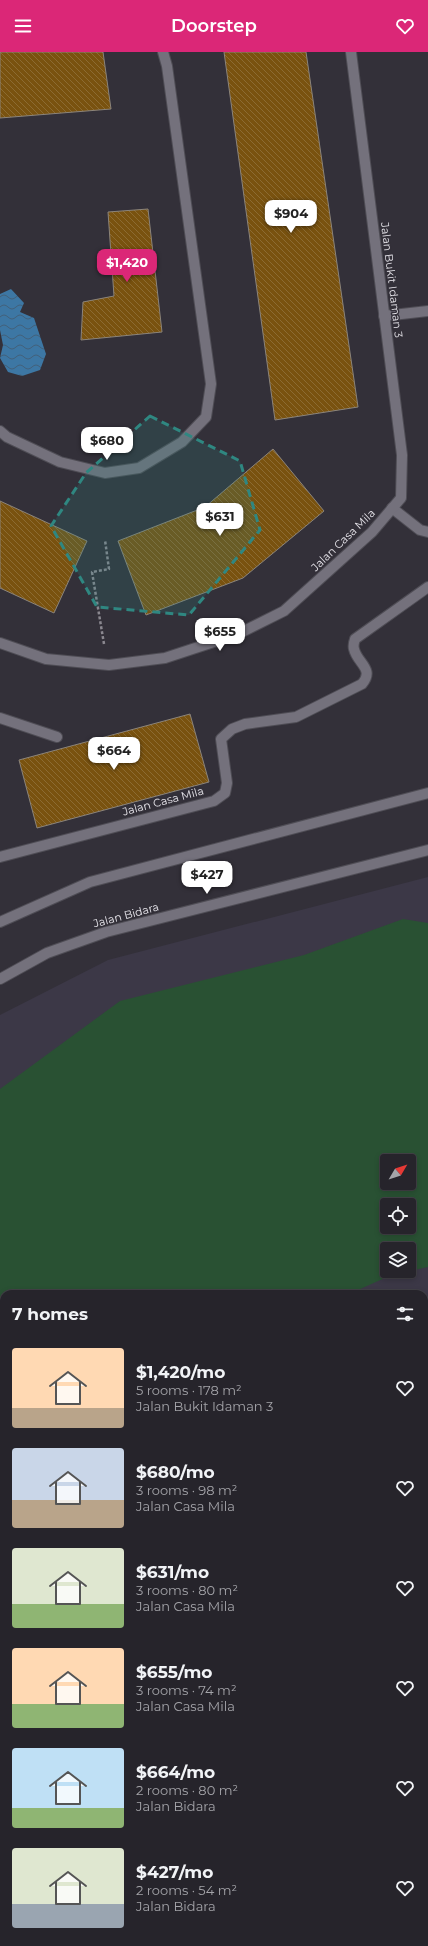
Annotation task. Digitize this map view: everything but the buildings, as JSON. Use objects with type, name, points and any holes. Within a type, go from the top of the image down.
[{"type":"street","points":[[0,431],[7,437],[60,462],[105,473],[138,468],[182,442],[206,417],[211,384],[167,66],[163,52]]},
{"type":"street","name":"Jalan Bukit Idaman 3","points":[[352,52],[402,455],[401,498],[392,508]]},
{"type":"street","points":[[384,316],[428,311]]},
{"type":"street","name":"Jalan Casa Mila","points":[[0,643],[46,659],[109,665],[165,658],[238,634],[284,611],[372,532],[392,508],[420,530],[428,532]]},
{"type":"street","name":"Jalan Casa Mila","points":[[0,857],[214,800],[225,793],[227,783],[221,738],[232,729],[245,724],[296,717],[362,684],[367,679],[367,671],[354,649],[355,639],[428,587]]},
{"type":"street","points":[[0,718],[57,737]]},
{"type":"street","points":[[0,922],[90,882],[428,793]]},
{"type":"street","name":"Jalan Bidara","points":[[0,979],[47,953],[106,932],[428,850]]},
{"type":"path","points":[[104,645],[92,572],[109,569],[105,540]]},
{"type":"highlighted area","points":[[150,416],[240,461],[260,530],[189,615],[97,607],[51,526],[86,473]]},
{"type":"shaded area","points":[[428,877],[428,1290],[0,1290],[0,1015],[108,960]]},
{"type":"green space","points":[[403,919],[428,923],[428,1267],[416,1270],[416,1242],[380,1242],[380,1278],[385,1278],[358,1290],[0,1290],[0,1089],[120,1001],[304,955]]},
{"type":"water","points":[[11,289],[24,303],[20,312],[34,318],[46,354],[40,370],[22,376],[8,372],[0,358],[3,345],[0,330],[0,294]]}]
